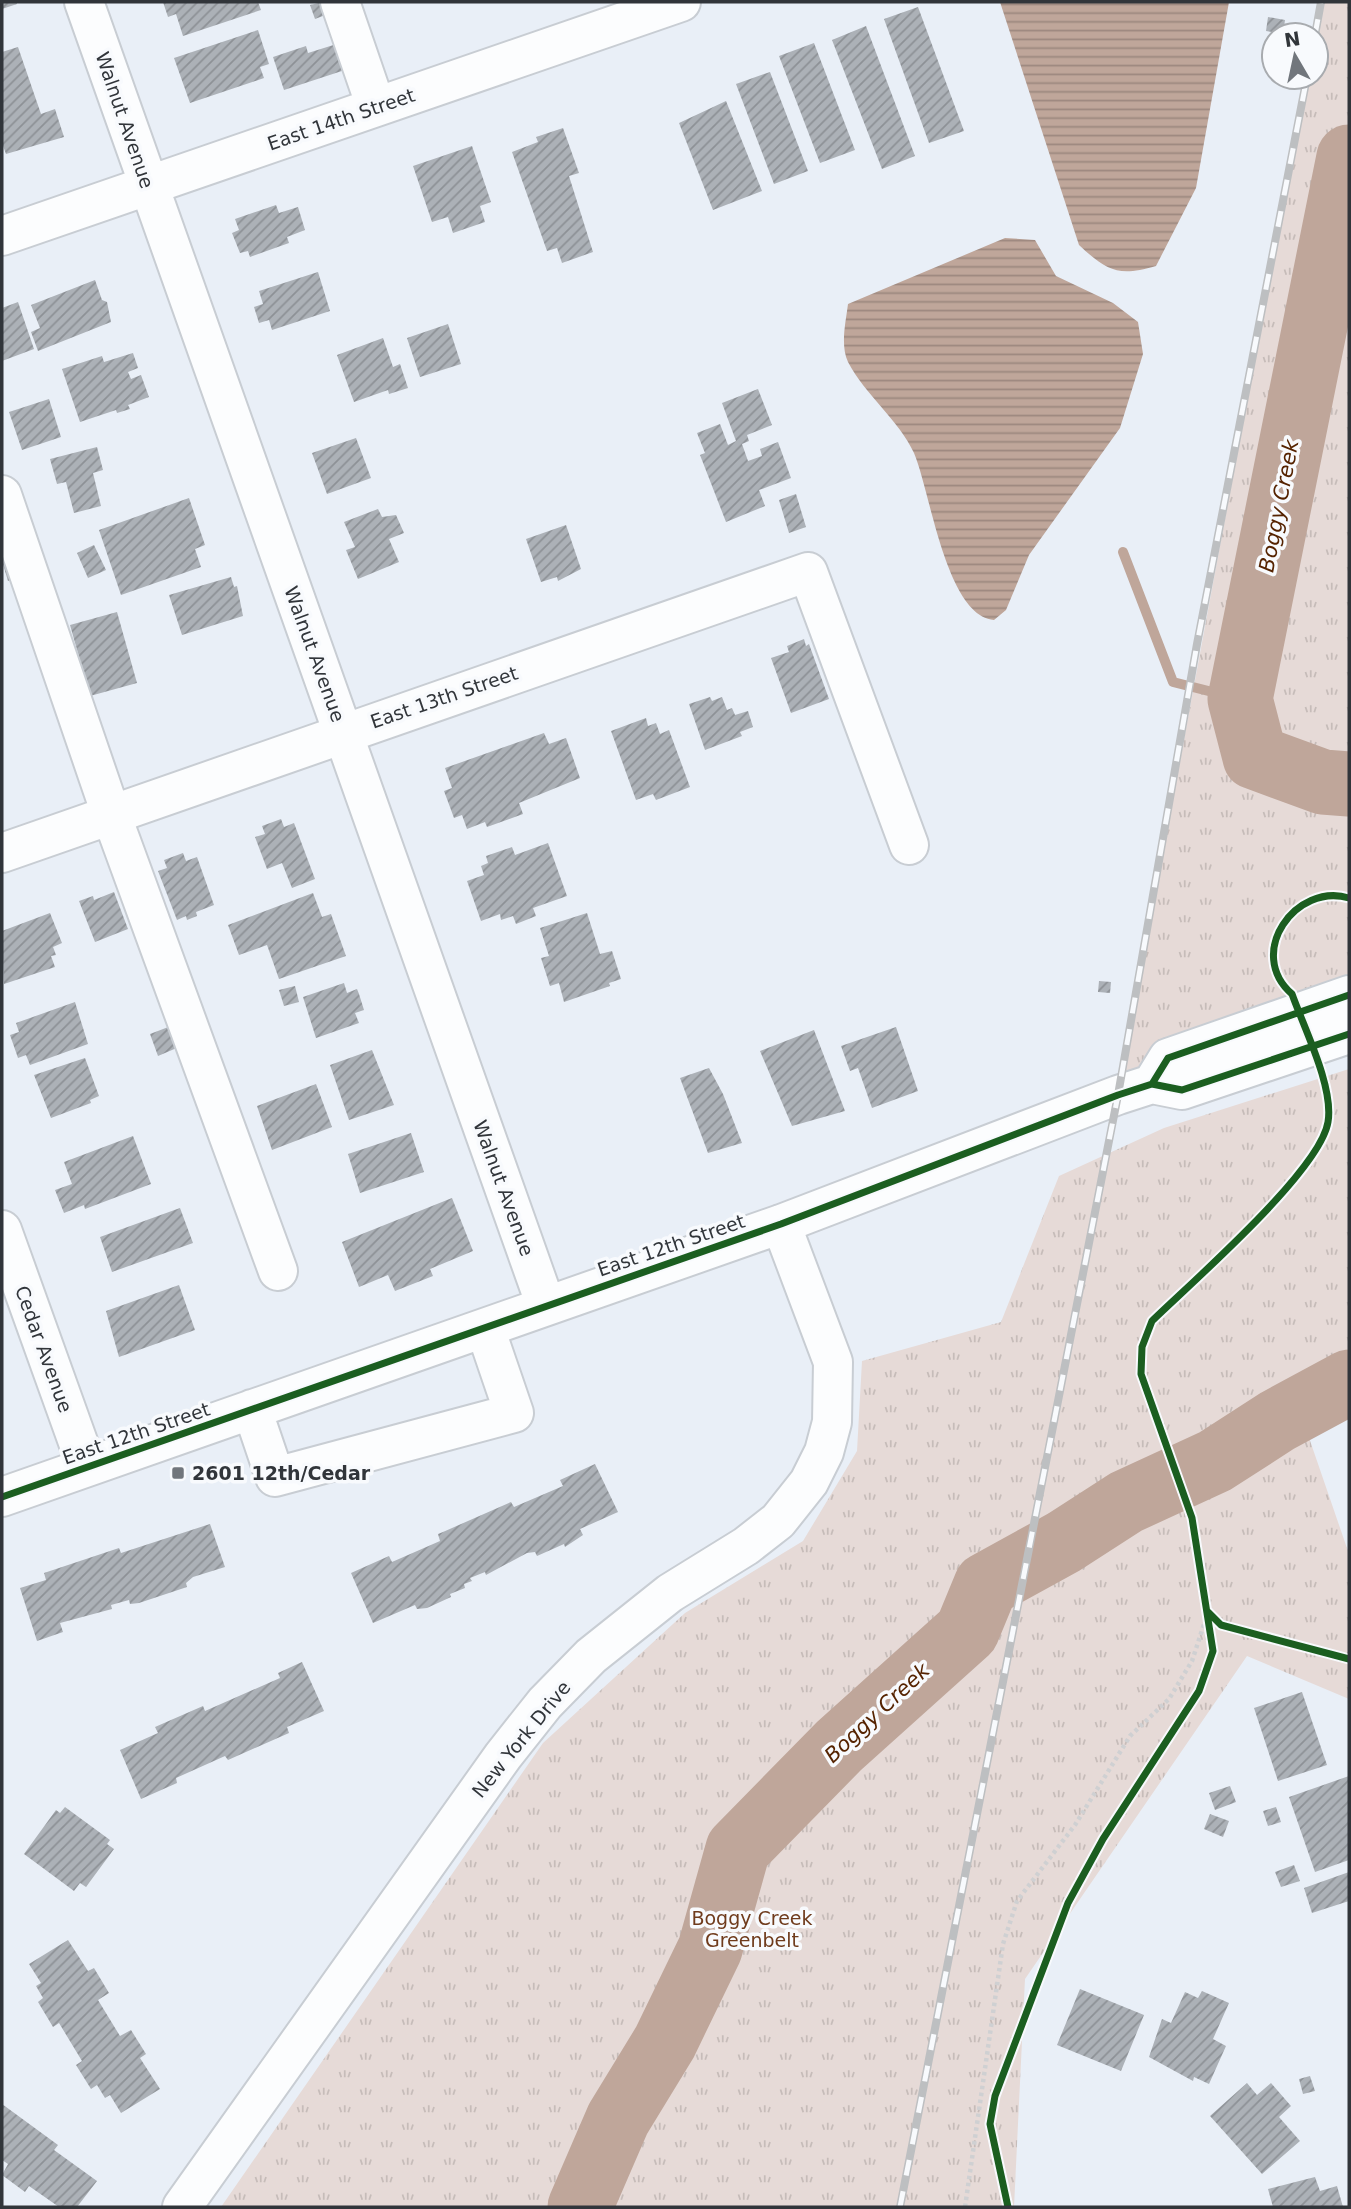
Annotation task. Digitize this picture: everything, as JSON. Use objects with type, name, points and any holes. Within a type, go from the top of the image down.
[{"type":"street","name":"Walnut Avenue","points":[[84,2],[546,1306]]},
{"type":"street","points":[[340,2],[376,107]]},
{"type":"street","name":"East 14th Street","points":[[2,236],[376,107],[604,14],[681,2]]},
{"type":"street","points":[[2,495],[111,814],[278,1272]]},
{"type":"street","name":"East 13th Street","points":[[2,852],[808,572],[909,845]]},
{"type":"street","points":[[1152,1084],[1168,1058],[1349,995]]},
{"type":"street","name":"East 12th Street","points":[[2,1497],[782,1224],[1152,1084],[1182,1090],[1349,1034]]},
{"type":"street","name":"New York Drive","points":[[182,2207],[503,1756],[545,1703],[591,1656],[635,1619],[778,1521],[809,1482],[824,1452],[832,1422],[833,1362],[782,1224]]},
{"type":"street","name":"Cedar Avenue","points":[[2,1230],[87,1467]]},
{"type":"street","points":[[253,1409],[275,1477],[514,1413],[485,1328]]},
{"type":"path","points":[[1206,1598],[1212,1637]]},
{"type":"path","points":[[965,2207],[1003,1944],[1017,1901],[1075,1825],[1130,1736],[1169,1699],[1192,1661],[1208,1612]]},
{"type":"green space","points":[[1322,2],[1349,2],[1349,1017],[1118,1095],[1304,91],[1330,91],[1330,21],[1318,21]]},
{"type":"green space","name":"Boggy Creek Greenbelt","points":[[1349,1069],[1349,1414],[1306,1429],[1349,1554],[1349,1699],[1247,1656],[1025,1979],[1014,2207],[221,2207],[543,1743],[685,1613],[803,1541],[857,1451],[862,1361],[1001,1322],[1059,1176],[1164,1128]]},
{"type":"shaded area","points":[[1000,2],[1229,2],[1196,188],[1156,266],[1132,271],[1114,269],[1098,261],[1079,245]]},
{"type":"shaded area","points":[[1005,238],[1035,240],[1056,276],[1113,303],[1138,322],[1143,354],[1120,428],[1029,555],[1006,610],[994,620],[977,613],[952,575],[914,453],[900,430],[855,374],[848,362],[844,341],[848,304]]},
{"type":"building","points":[[2,2],[16,2],[17,4],[2,9]]},
{"type":"building","points":[[163,2],[258,2],[261,10],[183,36],[176,14],[168,17]]},
{"type":"building","points":[[323,2],[328,14],[315,19],[310,5]]},
{"type":"building","points":[[918,7],[964,131],[929,143],[884,19]]},
{"type":"building","points":[[1268,17],[1285,20],[1285,21],[1267,21]]},
{"type":"building","points":[[866,26],[915,156],[882,169],[832,40]]},
{"type":"building","points":[[258,30],[269,64],[260,67],[264,78],[190,103],[174,58]]},
{"type":"building","points":[[343,42],[351,68],[284,90],[273,57],[306,46],[308,53]]},
{"type":"building","points":[[814,43],[855,150],[820,163],[779,56]]},
{"type":"building","points":[[18,47],[41,114],[55,109],[64,137],[6,154],[2,143],[2,52]]},
{"type":"building","points":[[770,72],[808,171],[774,184],[736,84]]},
{"type":"building","points":[[726,101],[762,191],[713,210],[679,123]]},
{"type":"building","points":[[563,128],[579,173],[569,176],[593,252],[562,263],[557,248],[547,251],[512,152],[538,142],[536,137]]},
{"type":"building","points":[[472,146],[491,202],[480,206],[485,222],[453,233],[448,217],[432,222],[413,166]]},
{"type":"building","points":[[276,205],[279,213],[298,207],[305,230],[287,237],[289,243],[250,257],[248,251],[240,253],[232,233],[239,230],[235,219]]},
{"type":"building","points":[[318,272],[330,311],[272,330],[269,320],[259,323],[254,307],[263,304],[259,291]]},
{"type":"building","points":[[95,280],[102,300],[107,302],[111,322],[38,351],[31,332],[40,328],[31,305]]},
{"type":"building","points":[[18,302],[34,349],[2,361],[2,308]]},
{"type":"building","points":[[448,324],[461,364],[420,377],[407,338]]},
{"type":"building","points":[[383,338],[393,367],[400,364],[408,388],[389,394],[388,390],[354,402],[337,355]]},
{"type":"building","points":[[133,353],[138,368],[128,372],[131,379],[141,375],[149,397],[128,405],[130,409],[117,413],[116,410],[80,422],[62,369],[102,356],[104,362]]},
{"type":"building","points":[[758,389],[772,425],[747,435],[749,441],[742,444],[748,461],[762,456],[760,449],[778,442],[791,478],[759,490],[765,506],[726,522],[700,455],[705,453],[697,433],[720,424],[728,445],[736,441],[722,403]]},
{"type":"building","points":[[49,399],[61,437],[22,450],[9,412]]},
{"type":"building","points":[[356,438],[371,478],[327,494],[312,453]]},
{"type":"building","points":[[97,447],[103,470],[93,473],[101,506],[74,513],[66,482],[57,484],[50,459]]},
{"type":"building","points":[[796,494],[806,527],[789,533],[779,500]]},
{"type":"building","points":[[189,498],[205,545],[195,549],[201,567],[121,595],[99,530]]},
{"type":"building","points":[[378,509],[382,517],[396,515],[404,533],[389,539],[399,562],[358,579],[346,550],[355,547],[344,522]]},
{"type":"building","points":[[566,525],[581,569],[558,581],[557,577],[541,582],[526,539]]},
{"type":"building","points":[[94,545],[106,570],[88,578],[77,553]]},
{"type":"building","points":[[16,556],[23,576],[8,581],[2,561]]},
{"type":"building","points":[[231,577],[234,587],[237,586],[243,616],[182,635],[169,595]]},
{"type":"building","points":[[117,612],[137,683],[90,696],[70,625]]},
{"type":"building","points":[[804,639],[806,646],[809,644],[829,699],[791,713],[771,658],[789,652],[787,646]]},
{"type":"building","points":[[710,697],[712,701],[722,697],[727,710],[732,708],[735,715],[748,711],[753,727],[740,732],[742,736],[705,750],[689,704]]},
{"type":"building","points":[[646,718],[648,726],[656,723],[660,734],[669,730],[690,787],[656,800],[653,794],[636,800],[611,731]]},
{"type":"building","points":[[544,733],[549,744],[566,738],[580,778],[519,803],[523,814],[487,827],[485,822],[467,829],[462,815],[454,818],[444,791],[452,788],[445,768]]},
{"type":"building","points":[[281,819],[284,827],[294,823],[315,879],[292,888],[282,863],[267,869],[255,837],[265,834],[262,826]]},
{"type":"building","points":[[548,843],[567,896],[533,908],[536,916],[516,924],[513,916],[501,920],[500,914],[481,921],[467,881],[484,875],[481,866],[488,863],[486,856],[512,847],[515,855]]},
{"type":"building","points":[[183,853],[186,861],[197,857],[214,905],[196,912],[197,916],[187,920],[186,916],[177,920],[158,871],[167,868],[164,860]]},
{"type":"building","points":[[114,892],[128,929],[95,942],[79,901],[93,896],[94,900]]},
{"type":"building","points":[[313,893],[322,917],[331,914],[346,956],[279,979],[267,945],[239,955],[228,925]]},
{"type":"building","points":[[50,913],[62,943],[53,947],[56,955],[51,956],[55,967],[4,984],[2,931]]},
{"type":"building","points":[[587,913],[600,954],[612,951],[621,979],[609,983],[610,986],[564,1002],[559,983],[550,986],[541,958],[549,956],[540,928]]},
{"type":"building","points":[[1099,981],[1111,982],[1110,993],[1098,992]]},
{"type":"building","points":[[344,983],[347,993],[357,989],[359,994],[364,1010],[355,1013],[359,1023],[316,1038],[303,997]]},
{"type":"building","points":[[295,986],[299,1002],[284,1006],[279,990]]},
{"type":"building","points":[[75,1002],[88,1044],[30,1065],[26,1055],[18,1058],[10,1035],[19,1032],[16,1023]]},
{"type":"building","points":[[171,1026],[179,1047],[158,1056],[150,1034]]},
{"type":"building","points":[[896,1027],[918,1091],[872,1108],[858,1068],[850,1071],[841,1046]]},
{"type":"building","points":[[814,1030],[845,1111],[792,1126],[760,1051]]},
{"type":"building","points":[[372,1050],[394,1105],[349,1120],[330,1065]]},
{"type":"building","points":[[85,1058],[99,1096],[90,1100],[91,1103],[51,1118],[34,1075]]},
{"type":"building","points":[[709,1068],[723,1094],[742,1143],[708,1153],[680,1078]]},
{"type":"building","points":[[316,1084],[332,1127],[272,1150],[257,1106]]},
{"type":"building","points":[[411,1133],[424,1172],[360,1193],[348,1154]]},
{"type":"building","points":[[133,1136],[151,1184],[85,1209],[84,1205],[64,1213],[55,1190],[72,1184],[64,1162]]},
{"type":"building","points":[[452,1198],[473,1251],[430,1269],[433,1276],[395,1291],[388,1275],[359,1287],[342,1242]]},
{"type":"building","points":[[180,1208],[193,1243],[112,1272],[100,1237]]},
{"type":"building","points":[[179,1285],[195,1330],[119,1357],[106,1311]]},
{"type":"building","points":[[595,1464],[618,1512],[580,1529],[583,1535],[565,1547],[564,1544],[537,1556],[535,1552],[527,1553],[486,1575],[485,1572],[470,1578],[472,1581],[464,1584],[465,1588],[427,1608],[417,1609],[415,1605],[373,1623],[351,1573],[389,1556],[392,1562],[440,1541],[438,1534],[511,1502],[514,1507],[563,1486],[560,1480]]},
{"type":"building","points":[[210,1524],[225,1567],[193,1577],[186,1583],[187,1587],[139,1603],[130,1604],[129,1600],[111,1605],[112,1609],[60,1623],[63,1632],[37,1641],[20,1588],[46,1580],[44,1573],[119,1548],[121,1553]]},
{"type":"building","points":[[302,1662],[324,1711],[287,1727],[289,1733],[228,1760],[225,1756],[176,1778],[177,1783],[141,1799],[120,1750],[158,1733],[155,1727],[203,1706],[205,1711],[280,1678],[278,1673]]},
{"type":"building","points":[[1302,1692],[1327,1765],[1278,1781],[1254,1708]]},
{"type":"building","points":[[1349,1776],[1349,1860],[1315,1872],[1289,1797]]},
{"type":"building","points":[[1230,1786],[1236,1802],[1215,1810],[1209,1793]]},
{"type":"building","points":[[65,1807],[110,1840],[107,1844],[114,1849],[86,1887],[80,1883],[74,1891],[24,1854],[56,1810],[60,1813]]},
{"type":"building","points":[[1276,1807],[1281,1822],[1268,1826],[1263,1811]]},
{"type":"building","points":[[1210,1814],[1229,1821],[1223,1837],[1204,1829]]},
{"type":"building","points":[[1294,1865],[1300,1881],[1281,1887],[1275,1872]]},
{"type":"building","points":[[1349,1872],[1349,1901],[1312,1913],[1304,1888]]},
{"type":"building","points":[[68,1940],[88,1971],[94,1968],[109,1993],[98,2000],[120,2036],[131,2030],[146,2054],[140,2058],[160,2089],[121,2113],[110,2095],[105,2098],[97,2085],[91,2089],[76,2065],[82,2061],[59,2023],[53,2027],[38,2002],[43,1998],[36,1986],[41,1983],[29,1964]]},
{"type":"building","points":[[1080,1989],[1144,2015],[1121,2071],[1057,2045]]},
{"type":"building","points":[[1202,1991],[1229,2003],[1213,2039],[1226,2046],[1209,2084],[1194,2077],[1193,2081],[1149,2057],[1162,2019],[1171,2023],[1185,1992],[1198,1998]]},
{"type":"building","points":[[1310,2076],[1315,2091],[1303,2094],[1299,2079]]},
{"type":"building","points":[[1247,2083],[1257,2095],[1271,2083],[1291,2106],[1279,2117],[1300,2141],[1262,2174],[1210,2116]]},
{"type":"building","points":[[2,2104],[58,2145],[54,2150],[97,2181],[77,2207],[59,2207],[29,2186],[25,2192],[2,2175],[8,2164],[2,2160]]},
{"type":"building","points":[[1315,2177],[1320,2191],[1337,2186],[1343,2207],[1273,2207],[1268,2189]]},
{"type":"waterway","name":"Boggy Creek","points":[[1349,157],[1240,699],[1255,757],[1323,782],[1349,784]]},
{"type":"waterway","points":[[1123,552],[1173,682],[1240,699]]},
{"type":"waterway","name":"Boggy Creek","points":[[580,2207],[618,2119],[665,2042],[710,1949],[738,1849],[839,1746],[967,1631],[986,1585],[1064,1542],[1126,1502],[1215,1461],[1277,1421],[1349,1382]]},
{"type":"railway","points":[[1318,21],[1321,2]]},
{"type":"railway","points":[[900,2207],[1118,1095],[1197,644],[1304,91]]},
{"type":"cycle path","points":[[1008,2207],[990,2124],[995,2096],[1068,1903],[1103,1839],[1199,1691],[1213,1651],[1192,1518],[1141,1374],[1142,1347],[1152,1321],[1252,1225],[1303,1168],[1320,1143],[1328,1122],[1327,1092],[1292,994],[1279,977],[1274,959],[1275,941],[1283,925],[1295,911],[1311,900],[1329,896],[1349,898]]},
{"type":"cycle path","points":[[1152,1084],[1168,1058],[1349,995]]},
{"type":"cycle path","points":[[2,1497],[781,1224],[1118,1095],[1152,1084],[1182,1090],[1349,1034]]},
{"type":"cycle path","points":[[1208,1612],[1221,1625],[1349,1659]]},
{"type":"place","name":"2601 12th/Cedar","points":[[178,1473]]}]
